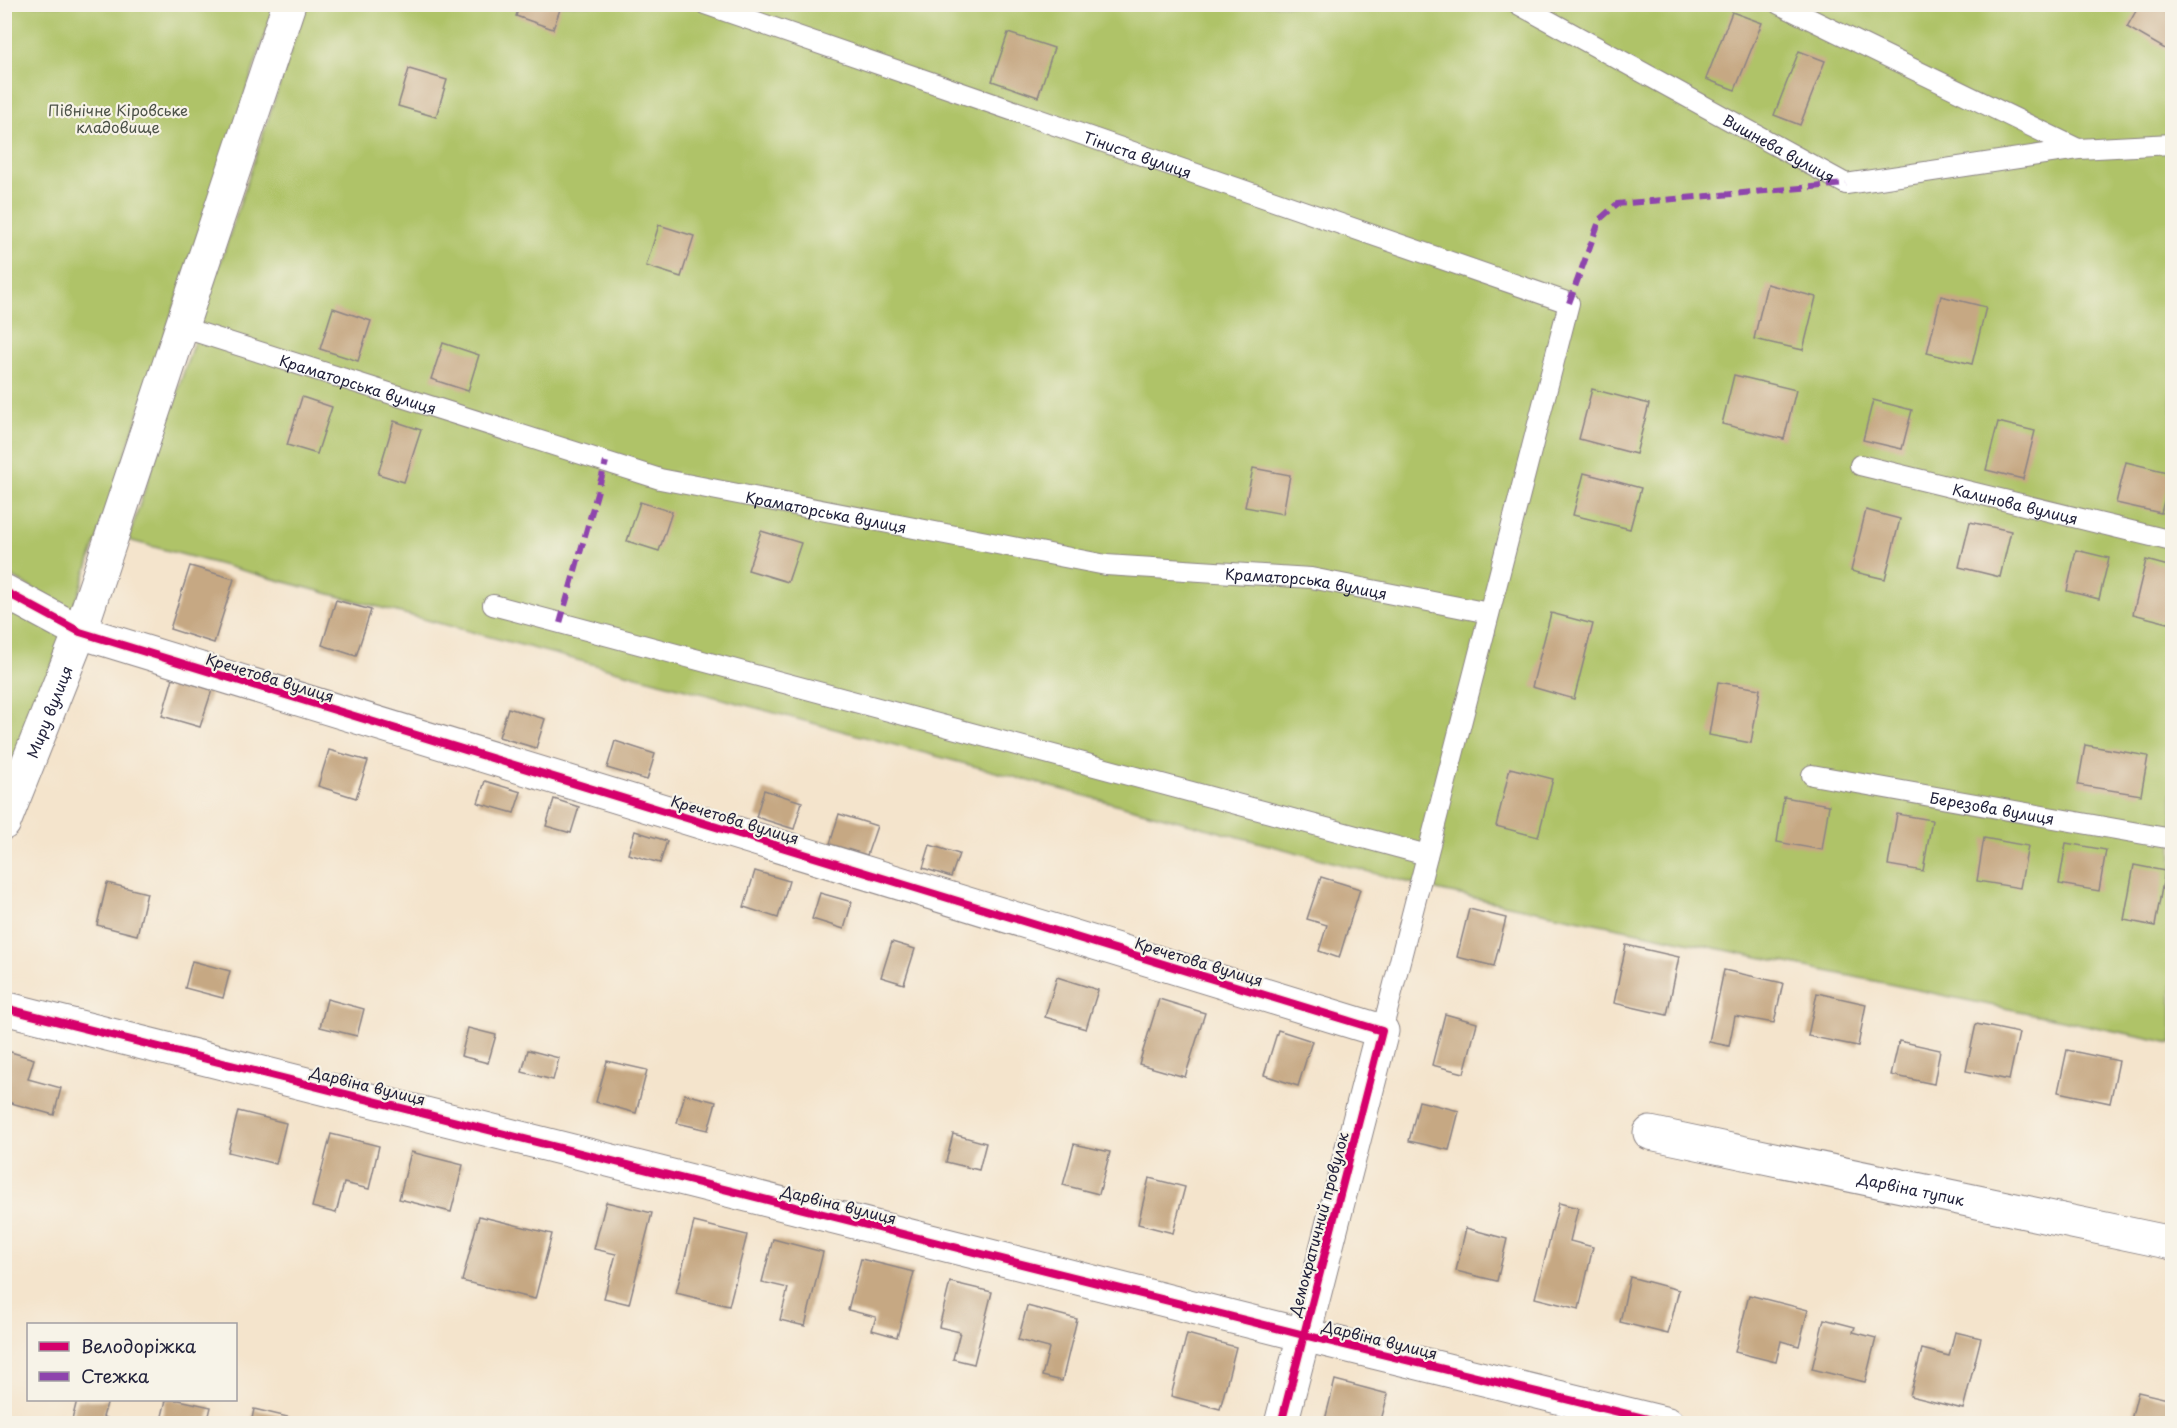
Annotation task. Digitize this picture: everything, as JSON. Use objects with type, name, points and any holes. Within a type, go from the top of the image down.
[{"type":"street","name":"Миру вулиця","points":[[4,823],[80,632],[289,4]]},
{"type":"street","name":"Кречетова вулиця","points":[[4,591],[80,632],[1382,1031]]},
{"type":"street","name":"Дарвіна вулиця","points":[[4,1008],[1304,1335],[1668,1424]]},
{"type":"street","name":"Демократичний провулок","points":[[1281,1424],[1382,1031]]},
{"type":"street","name":"Дарвіна тупик","points":[[1650,1133],[2172,1243]]},
{"type":"lane","name":"Тіниста вулиця","points":[[705,4],[1569,303],[1489,613]]},
{"type":"lane","name":"Вишнева вулиця","points":[[1518,4],[1846,184],[2078,149],[2172,144]]},
{"type":"lane","points":[[1779,4],[2078,149]]},
{"type":"lane","name":"Краматорська вулиця","points":[[182,327],[660,479],[1106,565],[1311,578],[1489,613]]},
{"type":"lane","name":"Калинова вулиця","points":[[1860,465],[2172,541]]},
{"type":"lane","points":[[493,605],[1427,855]]},
{"type":"lane","points":[[1382,1031],[1489,613]]},
{"type":"lane","name":"Березова вулиця","points":[[1812,776],[2172,839]]},
{"type":"green space","name":"Північне Кіровське кладовище","points":[[5,5],[275,5],[73,611],[5,573]]},
{"type":"green space","points":[[306,5],[2172,5],[2172,1043],[1441,891],[128,540]]},
{"type":"green space","points":[[5,606],[63,637],[5,785]]},
{"type":"building","points":[[520,4],[562,4],[553,29],[516,16]]},
{"type":"building","points":[[2140,4],[2172,4],[2172,53],[2127,27]]},
{"type":"building","points":[[1732,12],[1762,23],[1735,90],[1706,79]]},
{"type":"building","points":[[1008,33],[1054,48],[1038,97],[992,81]]},
{"type":"building","points":[[1799,51],[1825,61],[1800,125],[1774,115]]},
{"type":"building","points":[[409,69],[447,80],[436,117],[398,106]]},
{"type":"building","points":[[659,225],[694,236],[681,277],[646,266]]},
{"type":"building","points":[[1767,284],[1816,297],[1803,350],[1754,339]]},
{"type":"building","points":[[1941,296],[1986,307],[1972,364],[1927,353]]},
{"type":"building","points":[[333,308],[371,321],[358,361],[320,349]]},
{"type":"building","points":[[443,343],[479,355],[468,391],[431,379]]},
{"type":"building","points":[[1734,375],[1796,390],[1784,439],[1722,424]]},
{"type":"building","points":[[1592,389],[1649,404],[1636,454],[1579,439]]},
{"type":"building","points":[[302,397],[332,407],[317,454],[287,445]]},
{"type":"building","points":[[1873,400],[1912,410],[1902,449],[1863,440]]},
{"type":"building","points":[[394,421],[421,430],[404,482],[378,474]]},
{"type":"building","points":[[1998,422],[2035,431],[2023,479],[1986,470]]},
{"type":"building","points":[[2126,462],[2171,473],[2161,513],[2116,503]]},
{"type":"building","points":[[1253,468],[1290,475],[1283,514],[1245,507]]},
{"type":"building","points":[[1584,473],[1641,488],[1630,529],[1573,515]]},
{"type":"building","points":[[640,502],[672,512],[659,551],[627,541]]},
{"type":"building","points":[[1866,510],[1900,519],[1885,579],[1851,571]]},
{"type":"building","points":[[1970,522],[2011,531],[2000,577],[1959,567]]},
{"type":"building","points":[[761,531],[801,543],[788,582],[748,570]]},
{"type":"building","points":[[2076,550],[2109,558],[2099,599],[2067,591]]},
{"type":"building","points":[[2146,560],[2172,567],[2172,624],[2133,614]]},
{"type":"building","points":[[190,566],[234,579],[214,643],[170,629]]},
{"type":"building","points":[[336,600],[371,610],[356,656],[322,645]]},
{"type":"building","points":[[1551,613],[1593,624],[1574,699],[1532,687]]},
{"type":"building","points":[[173,678],[212,690],[200,727],[162,716]]},
{"type":"building","points":[[1718,682],[1760,689],[1751,743],[1709,735]]},
{"type":"building","points":[[508,708],[545,719],[536,748],[499,737]]},
{"type":"building","points":[[615,741],[655,754],[647,780],[607,768]]},
{"type":"building","points":[[2085,745],[2148,756],[2141,795],[2078,785]]},
{"type":"building","points":[[329,750],[368,761],[356,798],[318,786]]},
{"type":"building","points":[[1510,768],[1553,779],[1538,837],[1496,826]]},
{"type":"building","points":[[485,781],[521,792],[514,813],[478,803]]},
{"type":"building","points":[[764,790],[802,802],[794,829],[756,817]]},
{"type":"building","points":[[1784,797],[1829,805],[1822,850],[1777,842]]},
{"type":"building","points":[[554,799],[579,807],[571,833],[546,826]]},
{"type":"building","points":[[839,814],[877,826],[867,855],[830,844]]},
{"type":"building","points":[[1897,814],[1932,820],[1923,871],[1888,865]]},
{"type":"building","points":[[635,831],[667,841],[660,863],[628,854]]},
{"type":"building","points":[[1984,838],[2028,846],[2020,888],[1977,881]]},
{"type":"building","points":[[2066,843],[2106,850],[2099,891],[2059,884]]},
{"type":"building","points":[[930,845],[959,854],[951,877],[923,868]]},
{"type":"building","points":[[2134,865],[2165,871],[2155,926],[2124,920]]},
{"type":"building","points":[[755,871],[789,881],[778,918],[744,907]]},
{"type":"building","points":[[1321,877],[1360,889],[1339,958],[1319,951],[1327,925],[1307,919]]},
{"type":"building","points":[[107,883],[147,893],[137,935],[97,925]]},
{"type":"building","points":[[820,893],[852,902],[844,929],[812,919]]},
{"type":"building","points":[[1469,909],[1506,918],[1494,966],[1457,957]]},
{"type":"building","points":[[892,942],[915,949],[904,984],[881,977]]},
{"type":"building","points":[[1626,945],[1679,957],[1667,1015],[1614,1003]]},
{"type":"building","points":[[192,961],[230,971],[223,998],[185,988]]},
{"type":"building","points":[[1724,970],[1783,983],[1774,1023],[1735,1016],[1729,1046],[1709,1042]]},
{"type":"building","points":[[1057,977],[1098,990],[1086,1029],[1045,1017]]},
{"type":"building","points":[[1817,993],[1866,1004],[1858,1046],[1808,1036]]},
{"type":"building","points":[[327,999],[364,1009],[357,1036],[320,1027]]},
{"type":"building","points":[[1159,999],[1205,1013],[1185,1077],[1139,1064]]},
{"type":"building","points":[[1445,1014],[1477,1023],[1464,1073],[1432,1065]]},
{"type":"building","points":[[1976,1024],[2019,1033],[2009,1080],[1966,1071]]},
{"type":"building","points":[[468,1028],[496,1035],[488,1063],[461,1056]]},
{"type":"building","points":[[1278,1030],[1312,1041],[1298,1086],[1264,1075]]},
{"type":"building","points":[[1899,1041],[1940,1050],[1934,1084],[1891,1075]]},
{"type":"building","points":[[4,1050],[34,1059],[28,1079],[61,1088],[54,1115],[4,1101]]},
{"type":"building","points":[[528,1050],[559,1058],[553,1080],[522,1072]]},
{"type":"building","points":[[2067,1050],[2119,1061],[2110,1103],[2058,1092]]},
{"type":"building","points":[[607,1061],[647,1070],[636,1113],[596,1102]]},
{"type":"building","points":[[685,1094],[716,1102],[708,1130],[677,1123]]},
{"type":"building","points":[[1419,1101],[1459,1111],[1449,1150],[1409,1141]]},
{"type":"building","points":[[238,1111],[286,1123],[276,1164],[228,1152]]},
{"type":"building","points":[[331,1134],[379,1146],[369,1189],[344,1183],[336,1213],[312,1207]]},
{"type":"building","points":[[953,1134],[986,1143],[979,1170],[946,1162]]},
{"type":"building","points":[[1074,1144],[1110,1152],[1099,1194],[1063,1185]]},
{"type":"building","points":[[411,1152],[463,1165],[451,1212],[399,1199]]},
{"type":"building","points":[[1149,1178],[1185,1187],[1173,1233],[1138,1224]]},
{"type":"building","points":[[606,1202],[652,1213],[629,1304],[604,1298],[616,1254],[594,1249]]},
{"type":"building","points":[[1559,1203],[1578,1208],[1570,1241],[1593,1247],[1579,1309],[1535,1298]]},
{"type":"building","points":[[479,1216],[552,1234],[535,1299],[462,1281]]},
{"type":"building","points":[[694,1222],[747,1235],[729,1306],[676,1293]]},
{"type":"building","points":[[1466,1228],[1507,1239],[1497,1281],[1456,1271]]},
{"type":"building","points":[[773,1239],[823,1252],[805,1326],[780,1320],[788,1288],[762,1282]]},
{"type":"building","points":[[861,1259],[914,1272],[897,1337],[872,1330],[876,1317],[848,1310]]},
{"type":"building","points":[[1630,1277],[1679,1290],[1668,1334],[1620,1322]]},
{"type":"building","points":[[950,1282],[992,1292],[974,1364],[953,1359],[960,1332],[939,1327]]},
{"type":"building","points":[[1749,1295],[1808,1310],[1799,1346],[1781,1341],[1776,1362],[1735,1352]]},
{"type":"building","points":[[1027,1306],[1077,1319],[1062,1381],[1042,1376],[1049,1348],[1018,1340]]},
{"type":"building","points":[[1824,1319],[1855,1327],[1853,1332],[1876,1338],[1865,1382],[1812,1369]]},
{"type":"building","points":[[1955,1332],[1981,1338],[1963,1409],[1910,1396],[1922,1349],[1949,1356]]},
{"type":"building","points":[[1187,1334],[1236,1347],[1220,1409],[1171,1396]]},
{"type":"building","points":[[1335,1380],[1388,1394],[1380,1424],[1324,1424]]},
{"type":"building","points":[[2138,1392],[2172,1400],[2172,1424],[2130,1424]]},
{"type":"building","points":[[77,1401],[108,1401],[103,1417],[116,1421],[115,1424],[71,1424]]},
{"type":"building","points":[[166,1401],[184,1401],[211,1407],[207,1424],[160,1424]]},
{"type":"building","points":[[254,1409],[296,1419],[295,1424],[251,1424]]},
{"type":"marked path","points":[[1569,303],[1600,219],[1617,204],[1846,184]]},
{"type":"marked path","points":[[560,623],[606,462]]},
{"type":"cycle path","points":[[4,591],[80,632],[1382,1031],[1281,1424]]},
{"type":"cycle path","points":[[4,1008],[1304,1335],[1668,1424]]}]
